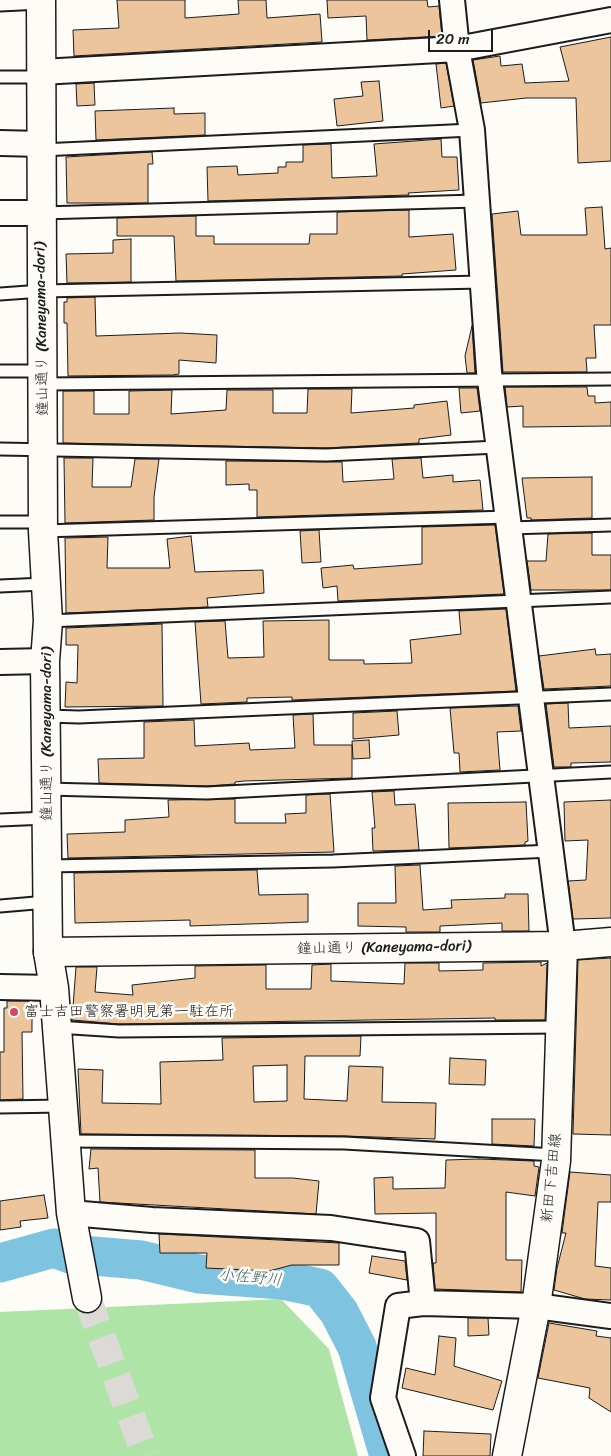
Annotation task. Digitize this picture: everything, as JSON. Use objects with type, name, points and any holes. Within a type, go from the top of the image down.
[{"type":"main road","name":"鐘山通り (Kaneyama-dori)","points":[[41,2],[40,147],[44,584],[48,621],[45,661],[48,952],[563,946]]},
{"type":"main road","points":[[563,946],[611,942]]},
{"type":"main road","name":"新田下吉田線","points":[[507,1456],[536,1306],[556,1155],[563,946]]},
{"type":"main road","points":[[48,952],[54,988],[71,1213],[84,1286]]},
{"type":"street","points":[[452,0],[457,49],[472,130],[490,380],[563,946]]},
{"type":"street","points":[[41,74],[457,49],[611,20]]},
{"type":"street","points":[[0,143],[40,147]]},
{"type":"street","points":[[0,213],[41,212]]},
{"type":"street","points":[[0,662],[45,661]]},
{"type":"street","points":[[0,987],[54,988]]},
{"type":"street","points":[[71,1213],[152,1220],[331,1228],[417,1241],[423,1303]]},
{"type":"street","points":[[403,1456],[383,1398],[398,1306],[423,1303],[536,1306],[611,1316]]},
{"type":"lane","points":[[0,5],[41,2]]},
{"type":"lane","points":[[0,77],[41,74]]},
{"type":"lane","points":[[40,147],[472,130]]},
{"type":"lane","points":[[41,212],[477,201]]},
{"type":"lane","points":[[0,294],[484,282]]},
{"type":"lane","points":[[0,371],[43,377],[611,379]]},
{"type":"lane","points":[[0,449],[43,448],[326,455],[498,448]]},
{"type":"lane","points":[[0,522],[44,527],[508,523],[611,526]]},
{"type":"lane","points":[[0,586],[44,584]]},
{"type":"lane","points":[[48,621],[611,598]]},
{"type":"lane","points":[[46,716],[79,717],[246,708],[611,694]]},
{"type":"lane","points":[[46,789],[207,793],[611,772]]},
{"type":"lane","points":[[0,820],[47,818]]},
{"type":"lane","points":[[47,866],[333,861],[551,851]]},
{"type":"lane","points":[[0,906],[47,902]]},
{"type":"lane","points":[[56,1027],[119,1031],[560,1027]]},
{"type":"lane","points":[[0,1107],[63,1106]]},
{"type":"lane","points":[[65,1141],[344,1143],[556,1155]]},
{"type":"green space","points":[[281,1299],[329,1349],[358,1456],[0,1456],[0,1312]]},
{"type":"building","points":[[117,0],[185,0],[185,18],[239,14],[238,0],[266,0],[267,18],[320,14],[322,42],[74,56],[73,30],[119,28]]},
{"type":"building","points":[[327,0],[427,0],[428,7],[439,6],[442,36],[367,40],[366,16],[328,18]]},
{"type":"building","points":[[611,37],[611,161],[578,163],[576,98],[526,98],[481,103],[473,60],[500,56],[501,66],[522,64],[525,83],[569,81],[560,47]]},
{"type":"building","points":[[446,63],[454,106],[441,108],[436,64]]},
{"type":"building","points":[[379,81],[383,121],[337,126],[334,99],[363,96],[361,82]]},
{"type":"building","points":[[94,83],[95,105],[77,106],[76,84]]},
{"type":"building","points":[[174,108],[174,114],[205,113],[205,135],[96,140],[95,111]]},
{"type":"building","points":[[441,139],[442,157],[457,157],[459,190],[408,193],[409,195],[208,201],[207,167],[237,166],[238,175],[278,173],[278,167],[286,167],[286,162],[303,162],[303,145],[331,144],[332,178],[377,176],[374,144]]},
{"type":"building","points":[[152,152],[153,164],[148,164],[148,203],[67,203],[66,157]]},
{"type":"building","points":[[602,207],[605,249],[611,248],[611,325],[594,325],[596,358],[586,358],[587,372],[503,372],[492,214],[518,211],[521,235],[587,235],[585,208]]},
{"type":"building","points":[[409,210],[409,237],[453,234],[456,270],[402,274],[402,276],[176,281],[174,236],[117,236],[117,218],[196,216],[196,236],[214,236],[214,244],[309,244],[310,234],[337,234],[337,212]]},
{"type":"building","points":[[131,239],[131,282],[67,283],[66,254],[113,253],[113,240]]},
{"type":"building","points":[[95,297],[96,336],[180,333],[217,335],[216,363],[179,360],[179,374],[173,375],[68,376],[67,323],[64,323],[64,302],[67,302],[67,298]]},
{"type":"building","points":[[472,326],[475,373],[467,373],[465,356]]},
{"type":"building","points":[[505,387],[587,387],[588,396],[595,396],[595,403],[611,402],[611,426],[523,427],[523,406],[507,407]]},
{"type":"building","points":[[459,388],[477,388],[480,411],[461,413]]},
{"type":"building","points":[[308,389],[352,389],[351,413],[414,408],[414,405],[447,401],[451,435],[419,439],[419,443],[326,448],[63,443],[63,391],[94,391],[94,414],[129,414],[129,391],[172,390],[171,414],[226,410],[227,390],[273,390],[273,413],[307,413]]},
{"type":"building","points":[[64,458],[93,458],[92,487],[131,487],[135,459],[159,459],[154,497],[154,520],[65,523]]},
{"type":"building","points":[[421,458],[423,478],[453,475],[453,482],[480,480],[483,510],[257,517],[257,490],[249,490],[249,484],[226,485],[226,461],[342,462],[343,482],[394,479],[392,459]]},
{"type":"building","points":[[592,477],[592,518],[531,520],[531,518],[527,518],[522,478]]},
{"type":"building","points":[[495,525],[504,594],[338,601],[337,586],[323,588],[321,568],[353,565],[354,569],[422,564],[422,527]]},
{"type":"building","points":[[319,530],[321,562],[302,563],[300,531]]},
{"type":"building","points":[[592,533],[592,555],[611,555],[611,590],[531,590],[527,561],[546,561],[548,534]]},
{"type":"building","points":[[191,536],[195,572],[263,570],[264,593],[207,598],[208,607],[66,613],[65,538],[108,537],[107,568],[170,568],[167,539]]},
{"type":"building","points":[[506,609],[516,691],[292,700],[292,697],[247,698],[247,702],[201,704],[195,622],[225,621],[228,658],[264,657],[263,621],[329,620],[329,660],[364,660],[364,664],[412,663],[410,640],[461,634],[459,611]]},
{"type":"building","points":[[162,624],[163,706],[65,707],[66,682],[77,683],[78,645],[66,645],[66,628]]},
{"type":"building","points":[[595,649],[596,655],[611,654],[611,686],[544,689],[539,656]]},
{"type":"building","points":[[568,703],[569,728],[611,726],[611,762],[571,763],[571,767],[554,767],[546,704]]},
{"type":"building","points":[[518,706],[521,731],[497,732],[500,770],[460,772],[459,753],[454,753],[450,708]]},
{"type":"building","points":[[397,711],[399,735],[353,739],[353,713]]},
{"type":"building","points":[[313,714],[314,745],[352,745],[352,778],[244,781],[235,782],[235,784],[207,786],[99,783],[98,759],[144,758],[144,722],[194,720],[195,746],[249,743],[250,750],[295,748],[293,715]]},
{"type":"building","points":[[369,740],[370,758],[353,759],[352,741]]},
{"type":"building","points":[[394,791],[395,805],[415,804],[419,850],[373,851],[372,828],[375,828],[372,792]]},
{"type":"building","points":[[330,794],[334,852],[68,858],[67,834],[125,832],[125,820],[169,817],[168,800],[235,799],[235,823],[286,823],[285,814],[306,813],[306,795]]},
{"type":"building","points":[[611,800],[611,918],[573,919],[568,881],[586,880],[588,840],[565,841],[564,802]]},
{"type":"building","points":[[526,802],[528,841],[525,842],[525,845],[449,848],[448,803]]},
{"type":"building","points":[[420,865],[423,910],[452,908],[451,900],[505,898],[505,894],[528,894],[529,931],[502,931],[502,923],[440,926],[440,932],[406,932],[406,927],[358,926],[358,903],[396,903],[395,866]]},
{"type":"building","points":[[257,870],[259,895],[308,894],[308,922],[190,926],[190,920],[75,923],[74,873]]},
{"type":"building","points":[[611,958],[611,1135],[573,1134],[578,960]]},
{"type":"building","points":[[541,962],[541,966],[547,963],[545,1020],[495,1020],[495,1018],[119,1024],[72,1020],[76,967],[97,967],[95,992],[133,995],[132,985],[195,978],[195,966],[266,965],[266,989],[311,989],[312,965],[331,964],[331,981],[404,984],[405,963],[439,963],[439,971],[483,970],[483,963]]},
{"type":"building","points":[[7,1001],[32,1001],[32,1032],[22,1032],[23,1099],[0,1100],[0,1052],[4,1052],[4,1008],[7,1008]]},
{"type":"building","points":[[361,1036],[360,1056],[305,1056],[304,1099],[347,1101],[349,1066],[383,1067],[382,1102],[436,1103],[435,1139],[344,1136],[81,1134],[78,1069],[103,1070],[102,1103],[161,1104],[160,1062],[223,1060],[222,1038]],"holes":[[[287,1065],[287,1101],[254,1102],[253,1066]]]},
{"type":"building","points":[[450,1058],[486,1060],[485,1085],[449,1084]]},
{"type":"building","points":[[492,1119],[535,1119],[534,1146],[492,1144]]},
{"type":"building","points":[[91,1149],[255,1150],[255,1178],[293,1178],[319,1181],[316,1214],[100,1202],[98,1168],[89,1169]]},
{"type":"building","points":[[446,1160],[534,1161],[534,1166],[539,1167],[535,1196],[506,1192],[506,1260],[522,1260],[521,1292],[435,1289],[433,1263],[436,1263],[436,1213],[375,1214],[374,1178],[393,1177],[393,1189],[445,1188]]},
{"type":"building","points":[[570,1172],[611,1175],[611,1202],[598,1202],[595,1266],[611,1268],[611,1300],[585,1299],[554,1290],[557,1268],[566,1233],[562,1233]]},
{"type":"building","points":[[44,1195],[48,1218],[20,1221],[21,1227],[0,1230],[0,1201]]},
{"type":"building","points":[[159,1234],[339,1243],[339,1265],[292,1265],[269,1271],[206,1268],[207,1253],[160,1253]]},
{"type":"building","points":[[372,1256],[405,1261],[407,1280],[369,1273]]},
{"type":"building","points":[[468,1318],[488,1318],[489,1335],[468,1336]]},
{"type":"building","points":[[549,1323],[597,1331],[596,1336],[611,1338],[611,1412],[589,1398],[590,1388],[538,1378]]},
{"type":"building","points":[[439,1336],[456,1338],[454,1366],[502,1381],[493,1410],[402,1388],[406,1368],[435,1375]]},
{"type":"building","points":[[424,1431],[491,1434],[490,1456],[423,1456]]},
{"type":"waterway","name":"小佐野川","points":[[0,1263],[54,1248],[70,1254],[141,1260],[199,1274],[282,1280],[320,1288],[339,1312],[357,1347],[389,1456]]},
{"type":"tunnel","points":[[87,1298],[146,1456]]},
{"type":"place","name":"富士吉田警察署明見第一駐在所","points":[[14,1012]]}]
